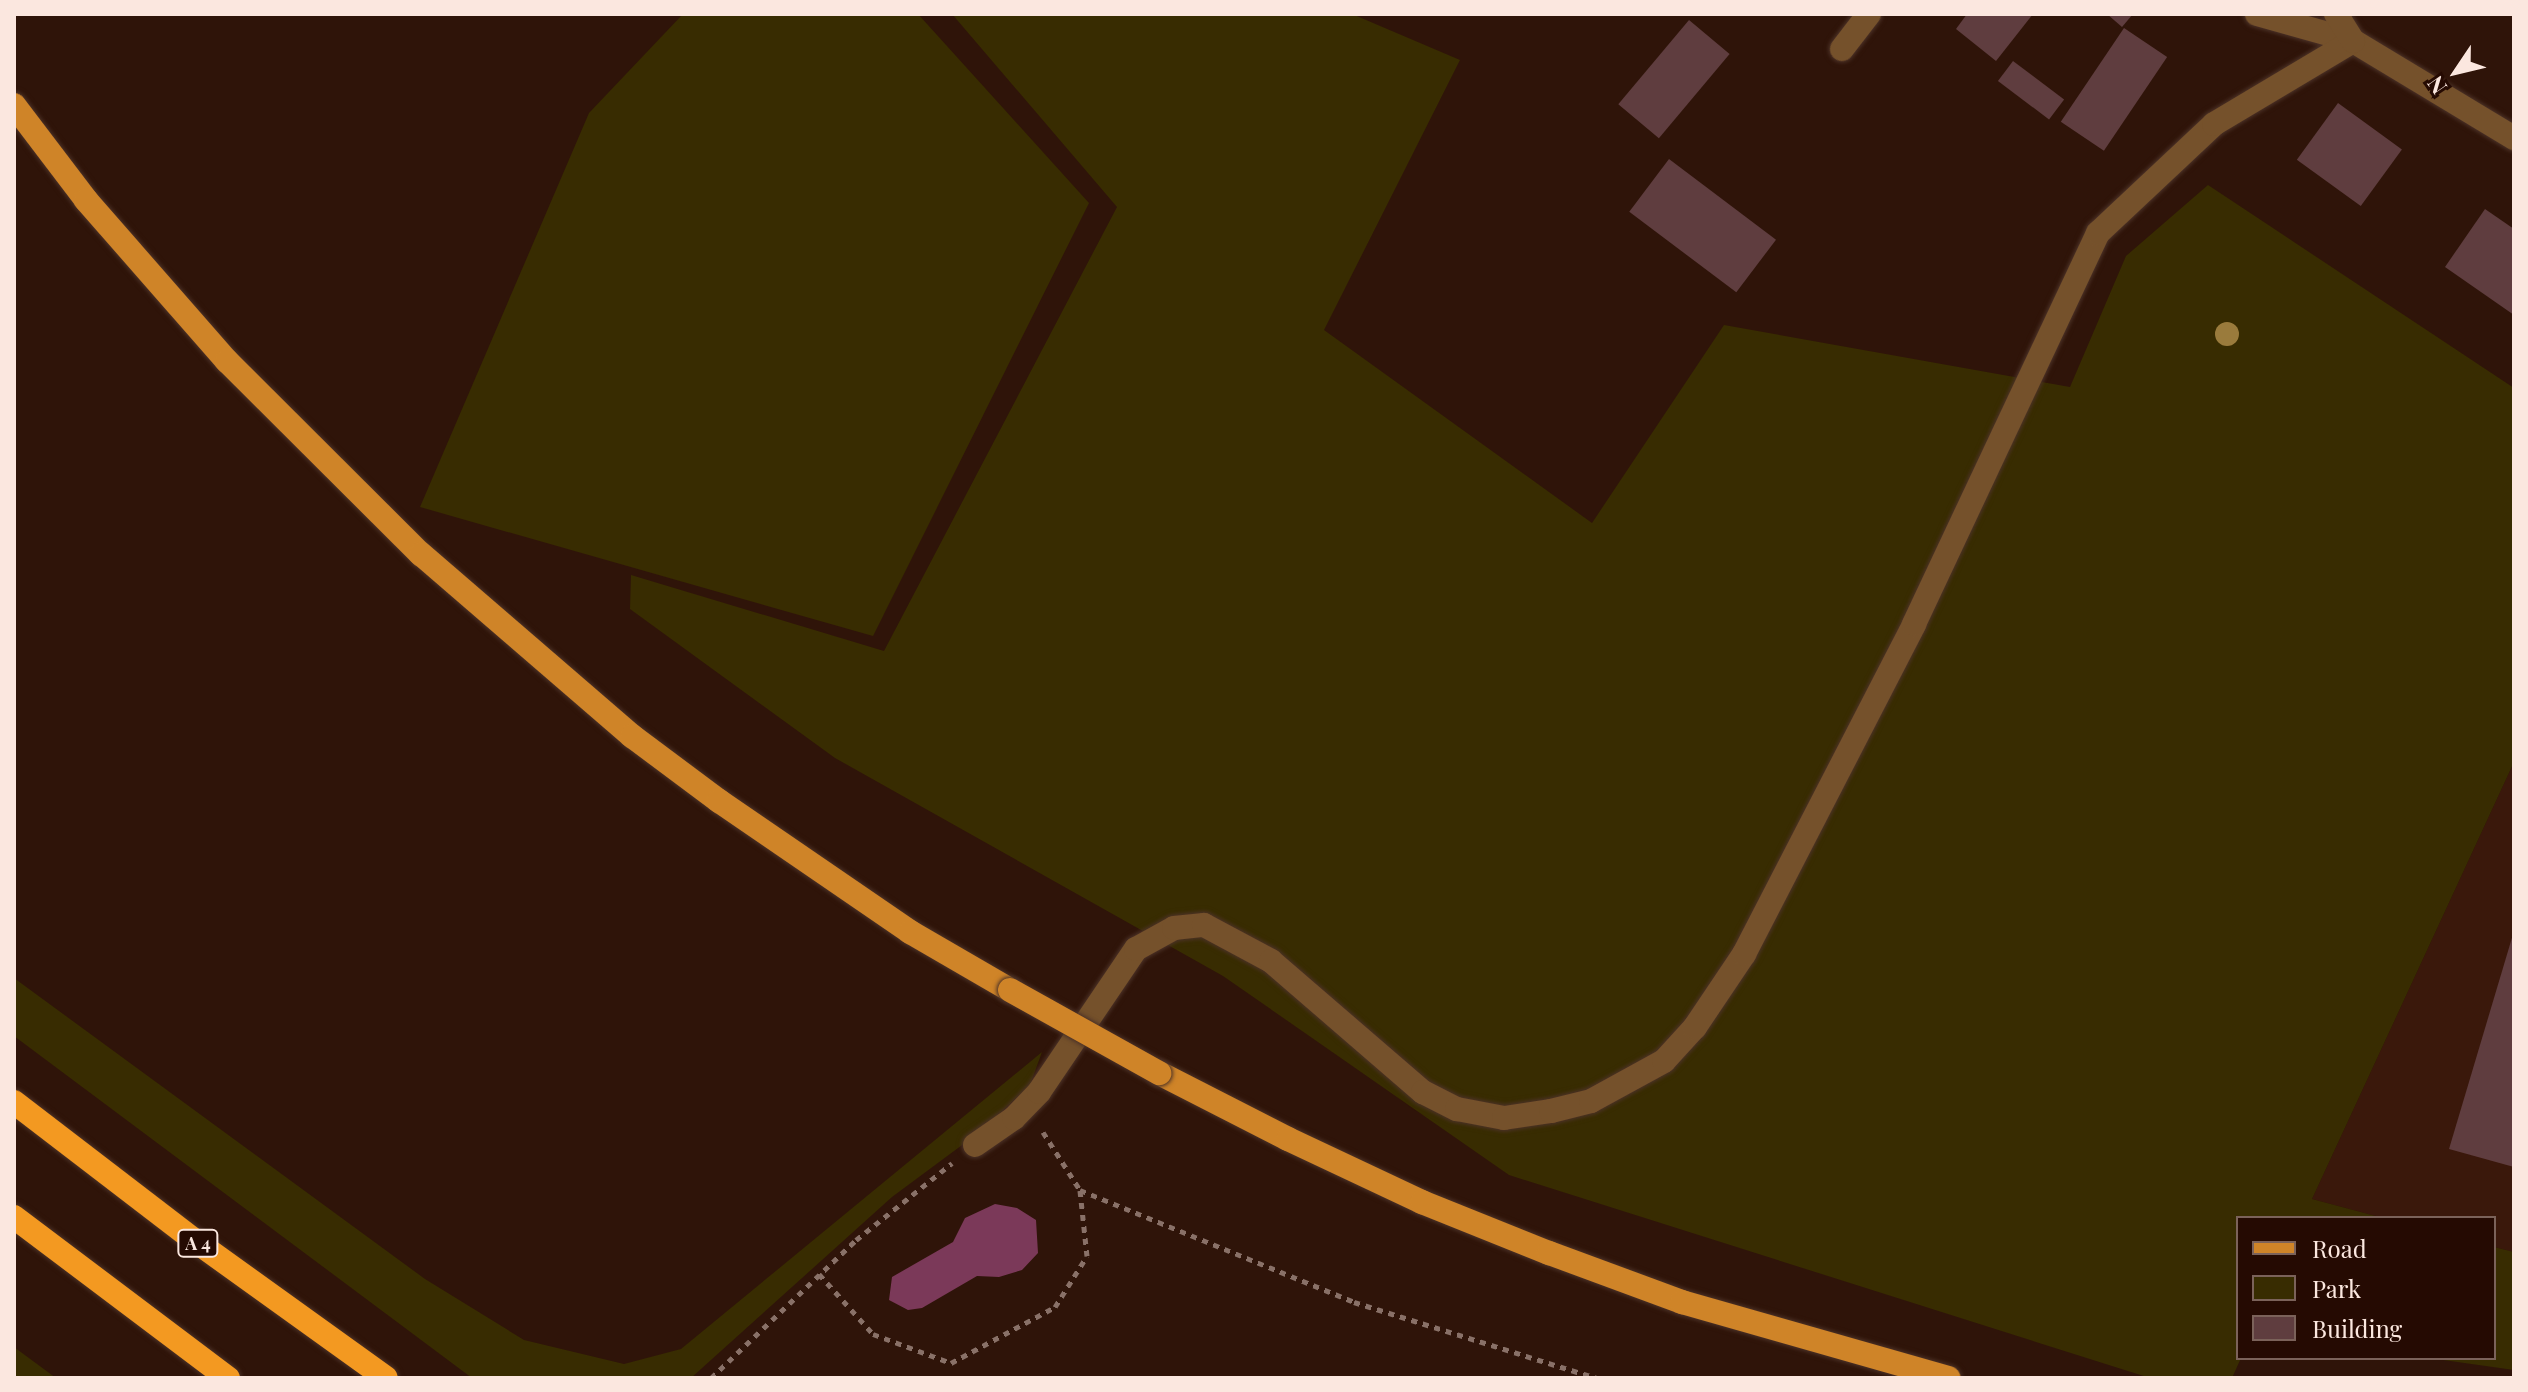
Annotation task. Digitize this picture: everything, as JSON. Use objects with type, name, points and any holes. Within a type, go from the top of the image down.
[{"type":"highway","name":"A 4","points":[[14,1102],[194,1240],[386,1378]]},
{"type":"highway","points":[[14,1217],[228,1378]]},
{"type":"main road","points":[[14,105],[86,200],[227,361],[421,554],[632,736],[719,801],[910,932],[1159,1073],[1288,1139],[1422,1202],[1682,1302],[1948,1378]]},
{"type":"street","points":[[1842,49],[1869,14]]},
{"type":"street","points":[[2257,14],[2353,41],[2514,138]]},
{"type":"street","points":[[2336,14],[2353,41]]},
{"type":"street","points":[[975,1145],[1027,1104],[1136,949],[1174,928],[1204,925],[1271,961],[1423,1092],[1457,1109],[1504,1118],[1551,1111],[1591,1101],[1664,1061],[1695,1027],[1751,940],[1914,624],[2098,233],[2214,124],[2353,41]]},
{"type":"path","points":[[819,1274],[873,1334],[951,1363],[1055,1307],[1087,1256],[1080,1190],[1027,1104]]},
{"type":"path","points":[[711,1378],[819,1274],[975,1145]]},
{"type":"path","points":[[1080,1190],[1354,1302],[1597,1378]]},
{"type":"shaded area","points":[[2514,762],[2514,1252],[2496,1248],[2496,1216],[2376,1216],[2312,1199]]},
{"type":"shaded area","points":[[995,1204],[1017,1208],[1036,1220],[1038,1253],[1022,1270],[999,1277],[977,1276],[922,1308],[908,1310],[889,1300],[892,1277],[953,1242],[965,1218]]},
{"type":"green space","points":[[683,14],[918,14],[1089,203],[873,636],[420,507],[589,113]]},
{"type":"green space","points":[[952,14],[1352,14],[1460,60],[1324,330],[1592,523],[1724,325],[2070,387],[2126,256],[2208,185],[2514,388],[2514,762],[2312,1199],[2376,1216],[2236,1216],[2236,1360],[2240,1360],[2232,1378],[2150,1378],[1509,1175],[1223,976],[835,758],[630,609],[631,575],[884,651],[1117,207]]},
{"type":"green space","points":[[14,978],[425,1279],[524,1340],[624,1364],[681,1349],[1042,1052],[1030,1085],[981,1131],[892,1197],[691,1378],[472,1378],[14,1036]]},
{"type":"green space","points":[[2496,1248],[2514,1252],[2514,1370],[2443,1360],[2496,1360]]},
{"type":"green space","points":[[14,1347],[56,1378],[14,1378]]},
{"type":"building","points":[[1967,14],[2033,14],[1996,61],[1956,29]]},
{"type":"building","points":[[2107,14],[2133,14],[2122,27]]},
{"type":"building","points":[[1689,20],[1730,54],[1659,138],[1618,104]]},
{"type":"building","points":[[2124,28],[2167,57],[2104,151],[2061,122]]},
{"type":"building","points":[[2013,61],[2064,100],[2049,119],[1998,81]]},
{"type":"building","points":[[2338,103],[2402,149],[2361,206],[2297,160]]},
{"type":"building","points":[[1669,159],[1776,240],[1736,292],[1629,212]]},
{"type":"building","points":[[2485,209],[2514,229],[2514,315],[2445,267]]},
{"type":"building","points":[[2514,931],[2514,1167],[2449,1149]]}]
